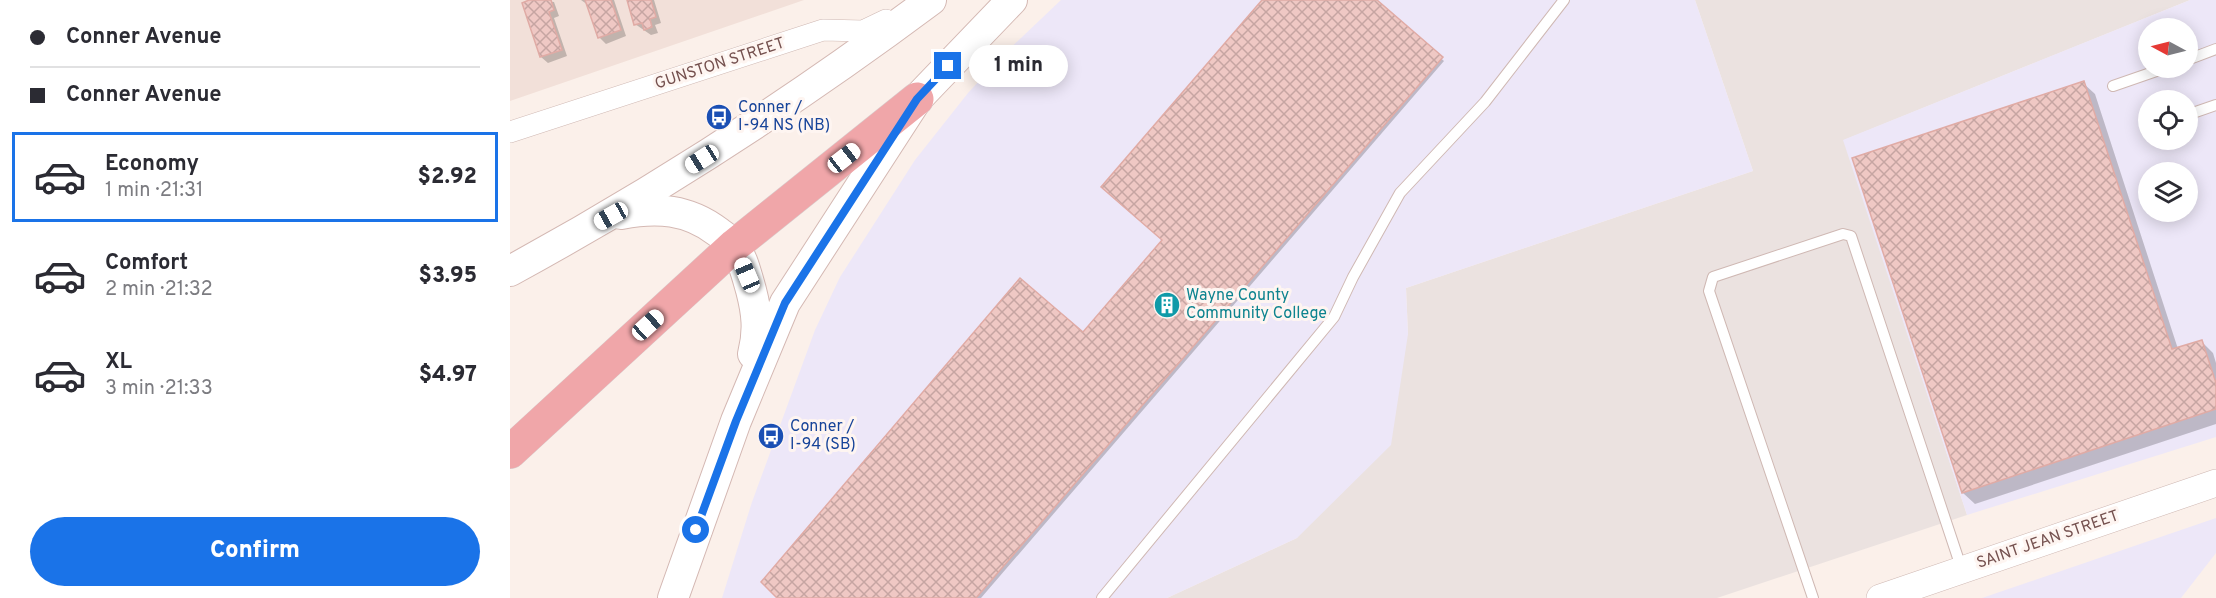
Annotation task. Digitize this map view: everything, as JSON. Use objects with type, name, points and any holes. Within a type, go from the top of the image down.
[{"type":"highway","points":[[510,452],[735,245],[917,99]]},
{"type":"main road","points":[[510,269],[611,216],[769,116],[842,67],[929,0]]},
{"type":"main road","points":[[673,598],[736,421],[785,303],[917,99],[1012,0]]},
{"type":"main road","points":[[611,216],[646,209],[665,209],[706,223],[735,245],[747,275],[758,318],[755,345],[736,421]]},
{"type":"street","name":"GUNSTON STREET","points":[[510,132],[823,30],[863,31],[929,0]]},
{"type":"street","name":"SAINT JEAN STREET","points":[[1880,598],[2216,483]]},
{"type":"lane","points":[[1102,598],[1334,317],[1353,277],[1400,193],[1485,102],[1564,0]]},
{"type":"lane","points":[[2198,56],[2216,49]]},
{"type":"lane","points":[[2113,86],[2138,77]]},
{"type":"lane","points":[[2198,111],[2216,105]]},
{"type":"lane","points":[[1814,598],[1709,291],[1713,277],[1843,234],[1851,236],[1962,570]]},
{"type":"shaded area","points":[[510,0],[804,0],[510,101]]},
{"type":"shaded area","points":[[1061,0],[1695,0],[1753,171],[1406,288],[1408,334],[1391,445],[1297,538],[1167,598],[722,598],[752,502],[815,330],[840,277],[915,160],[968,93],[1003,55]]},
{"type":"shaded area","points":[[1695,0],[2190,0],[2146,18],[2138,18],[2138,21],[1844,140],[1967,515],[1717,598],[1167,598],[1297,538],[1408,334],[1406,288],[1753,171]]},
{"type":"shaded area","points":[[2190,0],[2216,0],[2216,437],[1967,515],[1843,140],[2138,21],[2138,78],[2198,78],[2198,18],[2145,18]]},
{"type":"shaded area","points":[[2216,518],[2216,553],[2181,598],[1982,598]]},
{"type":"building","points":[[529,0],[551,0],[554,10],[549,12],[562,50],[540,57],[522,3]]},
{"type":"building","points":[[585,0],[611,0],[621,30],[598,38]]},
{"type":"building","points":[[627,0],[651,0],[656,17],[650,19],[652,27],[644,30],[642,23],[634,25]]},
{"type":"building","name":"Wayne County Community College","points":[[1262,0],[1377,0],[1443,57],[976,598],[777,598],[761,582],[1020,278],[1083,332],[1162,240],[1101,187]]},
{"type":"building","points":[[2084,81],[2172,349],[2202,340],[2216,383],[2216,409],[1962,493],[1852,158]]},
{"type":"place","name":"Conner / I-94 NS (NB)","points":[[719,117]]},
{"type":"place","name":"Wayne County Community College","points":[[1167,305]]},
{"type":"place","name":"Conner / I-94 (SB)","points":[[771,436]]},
{"type":"route","points":[[696,530],[736,421],[785,303],[917,99],[948,66]]}]
